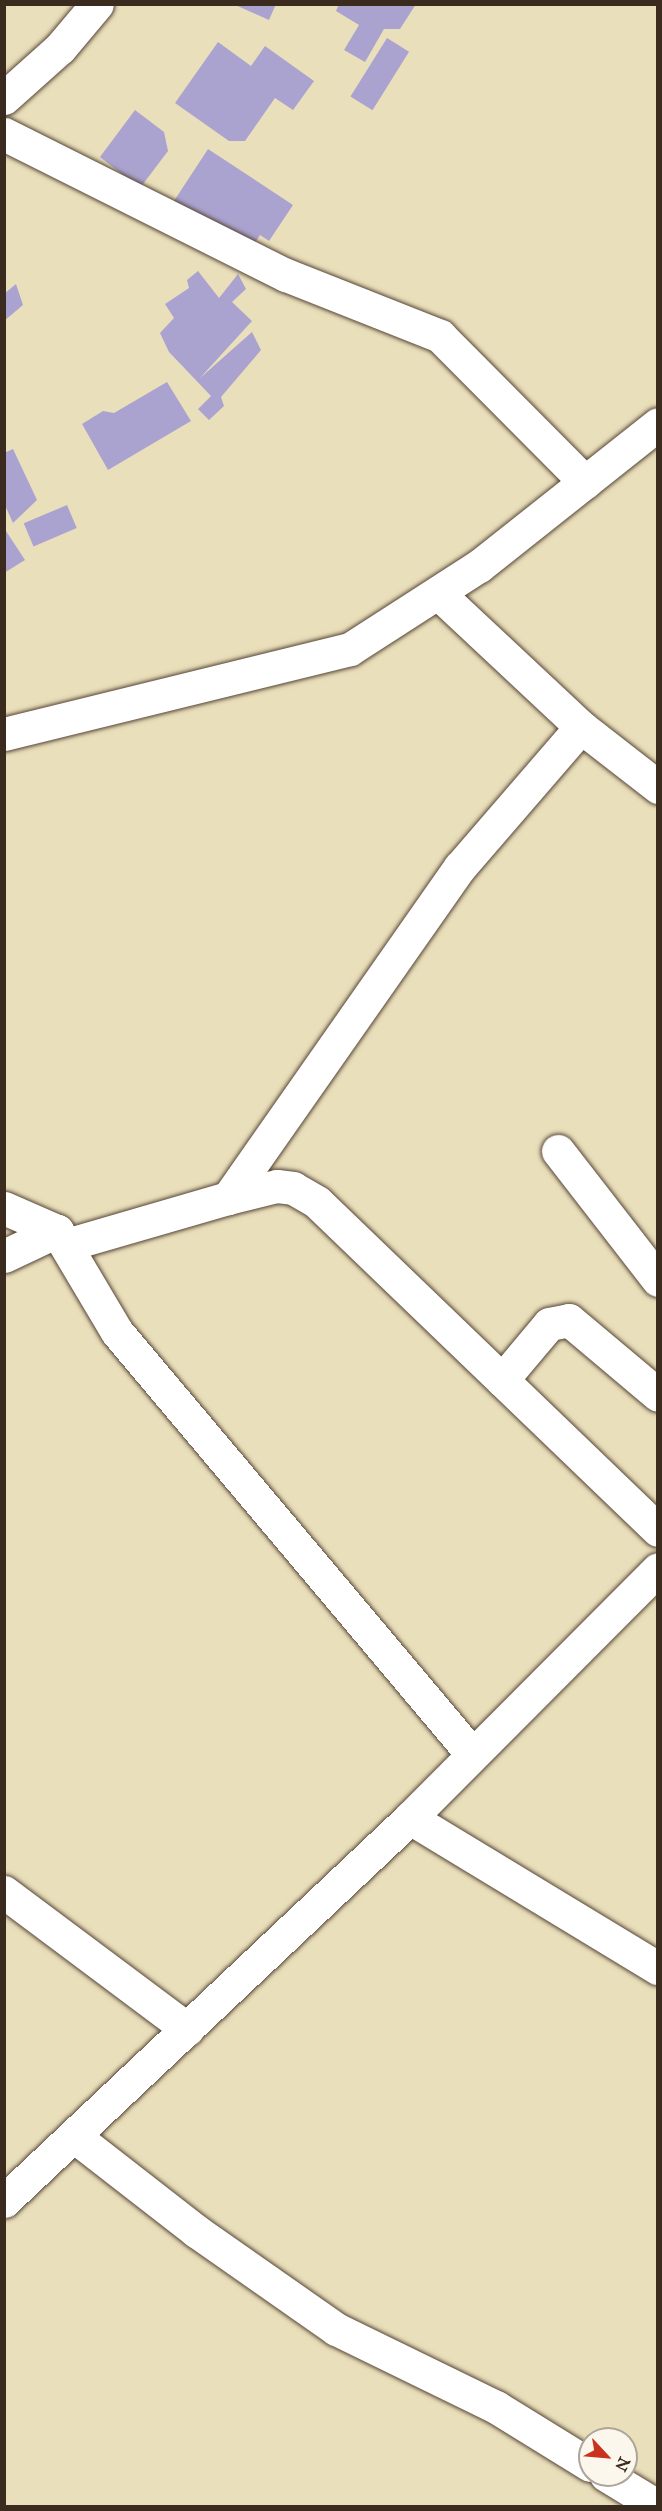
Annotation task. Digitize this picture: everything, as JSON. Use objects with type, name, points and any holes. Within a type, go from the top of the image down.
[{"type":"street","points":[[4,98],[60,48],[97,4]]},
{"type":"street","points":[[4,134],[286,275],[440,336],[585,482]]},
{"type":"street","points":[[4,734],[350,649],[478,566],[657,424]]},
{"type":"street","points":[[438,593],[581,727],[657,787]]},
{"type":"street","points":[[228,1198],[453,876],[581,727]]},
{"type":"street","points":[[558,1150],[657,1280]]},
{"type":"street","points":[[4,1256],[62,1238],[277,1186],[293,1188],[317,1202],[657,1530]]},
{"type":"street","points":[[4,1208],[62,1238],[117,1332],[472,1754]]},
{"type":"street","points":[[502,1380],[549,1324],[569,1320],[657,1395]]},
{"type":"street","points":[[4,2201],[410,1818],[657,1569]]},
{"type":"street","points":[[410,1818],[657,1968]]},
{"type":"street","points":[[4,1892],[187,2029]]},
{"type":"street","points":[[74,2136],[196,2231],[336,2329],[496,2407],[578,2458]]},
{"type":"street","points":[[626,2487],[657,2506]]},
{"type":"building","points":[[233,4],[276,4],[269,20]]},
{"type":"building","points":[[339,4],[416,4],[400,29],[384,29],[365,62],[344,50],[359,25],[336,11]]},
{"type":"building","points":[[387,38],[409,52],[372,110],[350,97]]},
{"type":"building","points":[[218,42],[251,66],[265,46],[314,81],[293,110],[275,98],[245,141],[229,141],[175,103]]},
{"type":"building","points":[[135,110],[164,132],[168,151],[140,188],[100,157]]},
{"type":"building","points":[[208,149],[293,205],[269,241],[260,235],[250,251],[174,201]]},
{"type":"building","points":[[198,271],[219,298],[238,274],[246,289],[232,302],[252,321],[200,378],[252,332],[261,350],[221,397],[224,406],[209,420],[198,409],[211,396],[169,352],[160,333],[174,318],[165,304],[189,288],[187,280]]},
{"type":"building","points":[[16,284],[23,305],[4,321],[4,294]]},
{"type":"building","points":[[167,382],[191,421],[108,470],[82,424],[103,411],[114,413]]},
{"type":"building","points":[[13,449],[37,500],[13,523],[4,503],[4,453]]},
{"type":"building","points":[[67,505],[77,528],[34,546],[24,523]]},
{"type":"building","points":[[4,528],[25,560],[4,573]]}]
